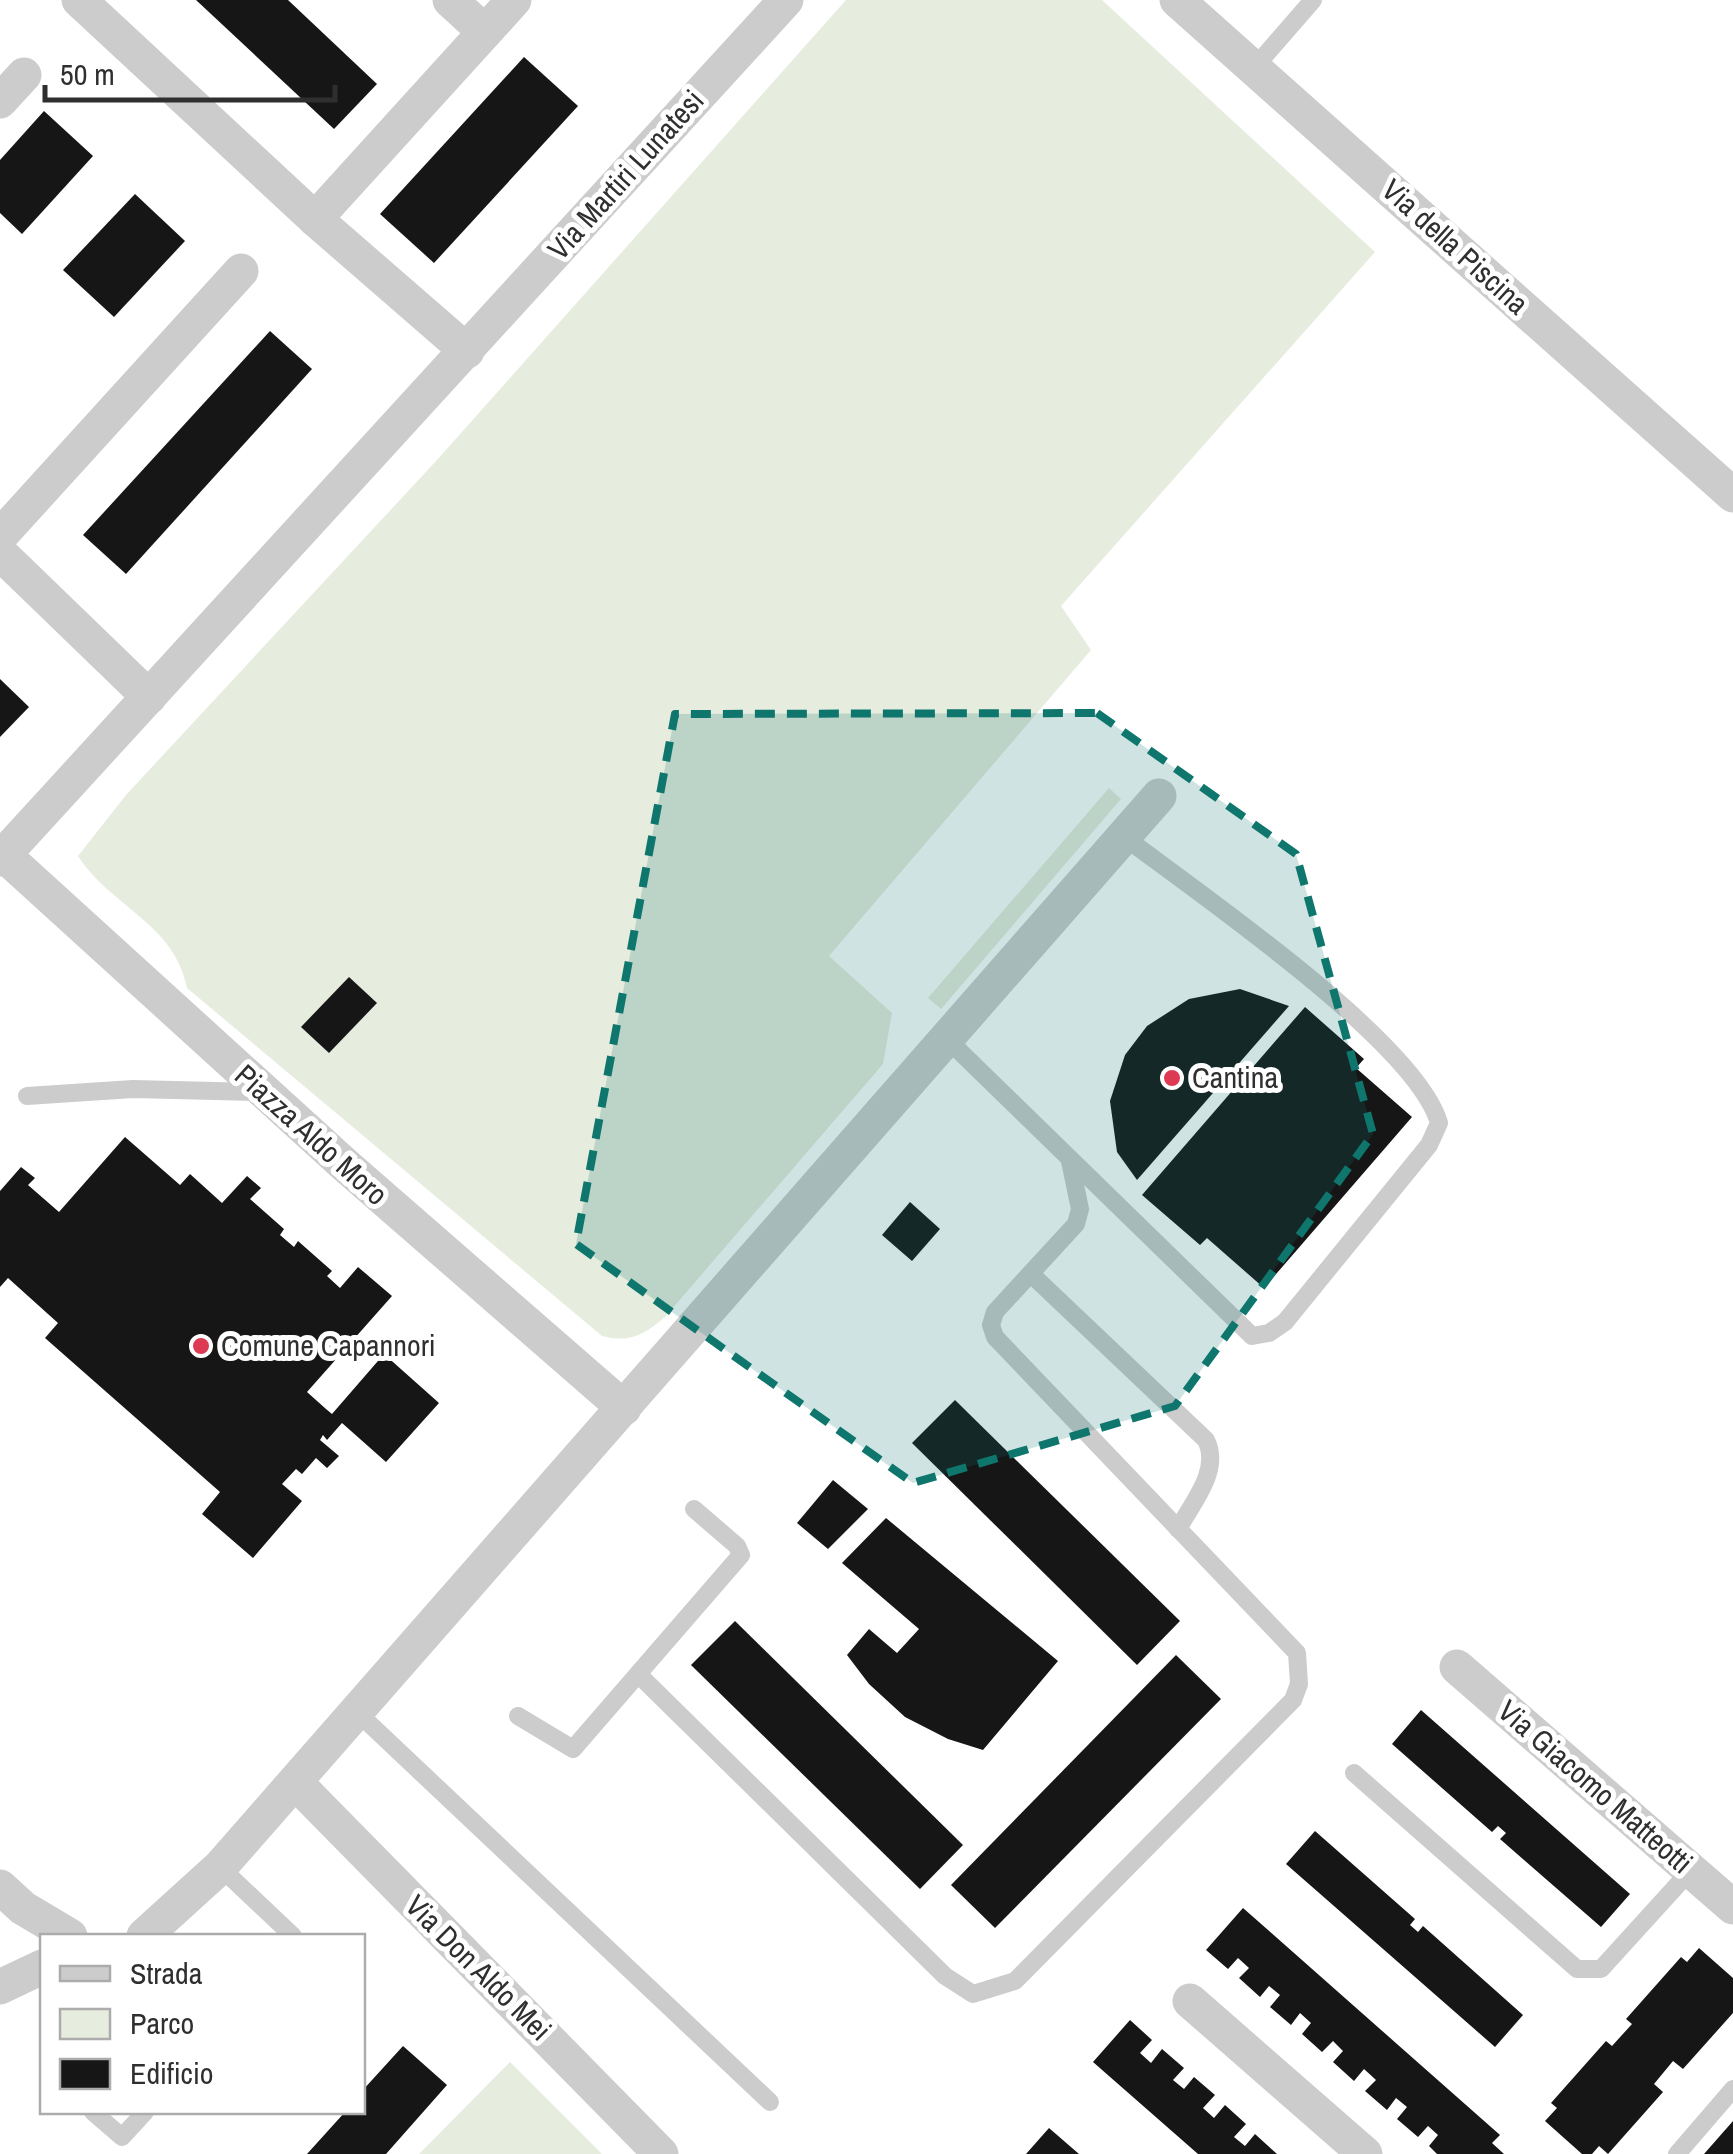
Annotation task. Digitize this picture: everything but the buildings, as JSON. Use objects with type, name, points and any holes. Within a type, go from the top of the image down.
[{"type":"street","points":[[79,0],[315,219],[467,350]]},
{"type":"street","points":[[450,0],[485,32]]},
{"type":"street","points":[[315,219],[514,0]]},
{"type":"street","name":"Via Martiri Lunatesi","points":[[2,857],[786,0]]},
{"type":"street","name":"Via della Piscina","points":[[1177,0],[1733,494]]},
{"type":"street","points":[[0,536],[241,271]]},
{"type":"street","points":[[0,554],[149,697]]},
{"type":"street","points":[[146,1934],[220,1867],[1159,796]]},
{"type":"street","name":"Piazza Aldo Moro","points":[[2,857],[624,1408]]},
{"type":"street","name":"Via Giacomo Matteotti","points":[[1457,1666],[1733,1907]]},
{"type":"street","name":"Via Don Aldo Mei","points":[[294,1782],[661,2154]]},
{"type":"street","points":[[0,1887],[23,1908],[67,1934]]},
{"type":"street","points":[[0,1987],[40,1967]]},
{"type":"street","points":[[1190,2001],[1365,2154]]},
{"type":"lane","points":[[1254,68],[1313,0]]},
{"type":"lane","points":[[944,1037],[1252,1336],[1268,1333],[1285,1322],[1429,1144],[1439,1123],[1434,1103],[1418,1082],[1320,986],[1124,836]]},
{"type":"lane","points":[[27,1096],[133,1089],[264,1092]]},
{"type":"lane","points":[[638,1674],[945,1976],[973,1994],[1016,1981],[1292,1700],[1299,1684],[1298,1654],[995,1337],[991,1325],[995,1312],[1076,1224],[1080,1209],[1070,1160]]},
{"type":"lane","points":[[1031,1274],[1206,1440],[1214,1455],[1210,1471],[1178,1529]]},
{"type":"lane","points":[[518,1716],[573,1750],[740,1555],[736,1546],[694,1509]]},
{"type":"lane","points":[[357,1712],[770,2102]]},
{"type":"lane","points":[[1354,1773],[1577,1968],[1589,1972],[1602,1970],[1691,1870]]},
{"type":"lane","points":[[220,1867],[291,1934]]},
{"type":"lane","points":[[1677,2154],[1733,2089]]},
{"type":"lane","points":[[95,2114],[122,2136],[143,2114]]},
{"type":"highlighted area","points":[[1097,713],[1296,854],[1373,1134],[1175,1406],[913,1483],[576,1244],[675,714]]},
{"type":"green space","points":[[846,0],[1102,0],[1375,252],[1061,606],[1091,650],[829,956],[892,1013],[883,1064],[665,1317],[636,1336],[612,1338],[602,1336],[187,988],[170,948],[78,856],[126,795],[437,460]]},
{"type":"green space","points":[[1109,788],[1121,799],[941,1009],[928,998]]},
{"type":"green space","points":[[510,2062],[602,2154],[419,2154]]},
{"type":"place","name":"Cantina","points":[[1172,1078]]},
{"type":"place","name":"Comune Capannori","points":[[201,1346]]}]
